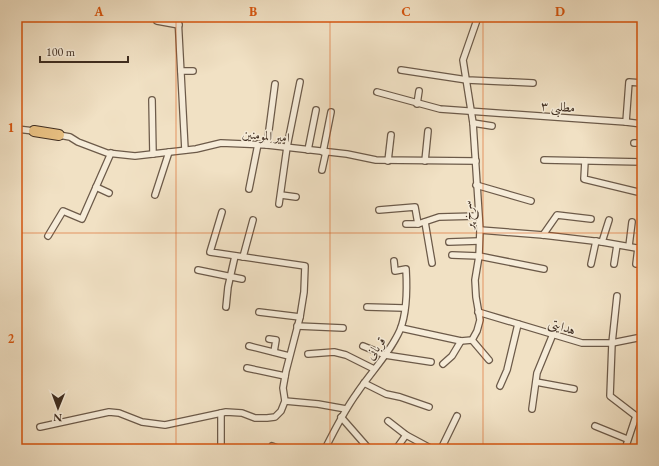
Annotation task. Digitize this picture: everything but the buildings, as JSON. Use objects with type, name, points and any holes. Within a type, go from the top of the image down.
[{"type":"highway","points":[[34,131],[59,135]]},
{"type":"street","points":[[178,17],[185,150]]},
{"type":"street","name":"سرخ پر","points":[[472,340],[477,331],[480,320],[476,298],[475,280],[479,256],[480,230],[472,111],[463,60],[478,17]]},
{"type":"street","points":[[157,21],[179,26]]},
{"type":"street","points":[[401,70],[467,80],[533,83]]},
{"type":"street","points":[[181,71],[193,71]]},
{"type":"street","points":[[280,204],[287,147],[300,82]]},
{"type":"street","points":[[626,122],[629,82],[642,83]]},
{"type":"street","points":[[267,145],[275,84]]},
{"type":"street","points":[[417,104],[419,91]]},
{"type":"street","name":"مطلبی ۳","points":[[377,92],[440,109],[642,124]]},
{"type":"street","points":[[152,100],[153,154]]},
{"type":"street","points":[[308,150],[316,110]]},
{"type":"street","points":[[322,170],[331,112]]},
{"type":"street","points":[[473,123],[492,126]]},
{"type":"street","points":[[17,129],[34,131]]},
{"type":"street","points":[[425,161],[428,131]]},
{"type":"street","name":"امیر المومنین","points":[[59,135],[70,137],[78,142],[111,153],[135,156],[185,150],[221,143],[258,144],[287,147],[347,154],[388,161],[476,161]]},
{"type":"street","points":[[388,161],[391,135]]},
{"type":"street","points":[[634,143],[642,143]]},
{"type":"street","points":[[250,189],[258,144]]},
{"type":"street","points":[[154,194],[169,152]]},
{"type":"street","points":[[48,236],[63,211],[82,219],[111,153]]},
{"type":"street","points":[[544,160],[642,162]]},
{"type":"street","points":[[585,161],[584,179],[642,193]]},
{"type":"street","points":[[476,185],[531,201]]},
{"type":"street","points":[[96,187],[109,193]]},
{"type":"street","points":[[281,195],[296,197]]},
{"type":"street","points":[[379,210],[415,207],[418,224]]},
{"type":"street","points":[[40,427],[109,412],[119,413],[142,422],[165,425],[221,413],[242,412],[255,418],[267,418],[275,417],[281,411],[285,401],[283,388],[285,376],[300,317],[304,292],[304,266],[210,252],[222,212]]},
{"type":"street","points":[[543,235],[557,215],[591,219]]},
{"type":"street","points":[[406,224],[418,224],[439,217],[478,216]]},
{"type":"street","points":[[243,257],[253,220]]},
{"type":"street","points":[[602,242],[609,220]]},
{"type":"street","points":[[425,222],[432,263]]},
{"type":"street","points":[[629,246],[632,222]]},
{"type":"street","points":[[480,230],[543,235],[640,248],[636,264]]},
{"type":"street","points":[[449,242],[479,241]]},
{"type":"street","points":[[591,264],[596,241]]},
{"type":"street","points":[[614,264],[617,245]]},
{"type":"street","points":[[452,255],[479,256],[544,269]]},
{"type":"street","points":[[226,307],[228,287],[235,256]]},
{"type":"street","name":"قربانی","points":[[325,449],[346,409],[392,345],[401,328],[404,308],[406,269],[395,271],[394,261]]},
{"type":"street","points":[[198,270],[242,279]]},
{"type":"street","points":[[617,296],[612,342],[610,396],[642,419]]},
{"type":"street","points":[[367,307],[404,308]]},
{"type":"street","points":[[258,312],[300,317]]},
{"type":"street","name":"هدایتی","points":[[478,312],[582,343],[612,342],[642,337]]},
{"type":"street","points":[[500,386],[507,370],[518,324]]},
{"type":"street","points":[[297,326],[343,328]]},
{"type":"street","points":[[401,328],[461,342],[472,340],[489,360]]},
{"type":"street","points":[[532,409],[537,373],[552,334]]},
{"type":"street","points":[[269,338],[276,340],[274,352]]},
{"type":"street","points":[[443,364],[452,356],[461,342]]},
{"type":"street","points":[[249,346],[289,356]]},
{"type":"street","points":[[363,346],[385,355],[402,356],[431,362]]},
{"type":"street","points":[[308,354],[334,352],[346,355],[374,369]]},
{"type":"street","points":[[247,368],[285,376]]},
{"type":"street","points":[[536,382],[574,389]]},
{"type":"street","points":[[364,383],[386,394],[429,407]]},
{"type":"street","points":[[285,401],[318,404],[346,409]]},
{"type":"street","points":[[221,413],[221,449]]},
{"type":"street","points":[[441,449],[456,416]]},
{"type":"street","points":[[625,449],[627,439],[636,416]]},
{"type":"street","points":[[341,417],[369,449]]},
{"type":"street","points":[[388,421],[406,435],[430,448]]},
{"type":"street","points":[[595,426],[627,439]]},
{"type":"street","points":[[396,449],[406,435]]},
{"type":"street","points":[[272,446],[280,449]]}]
